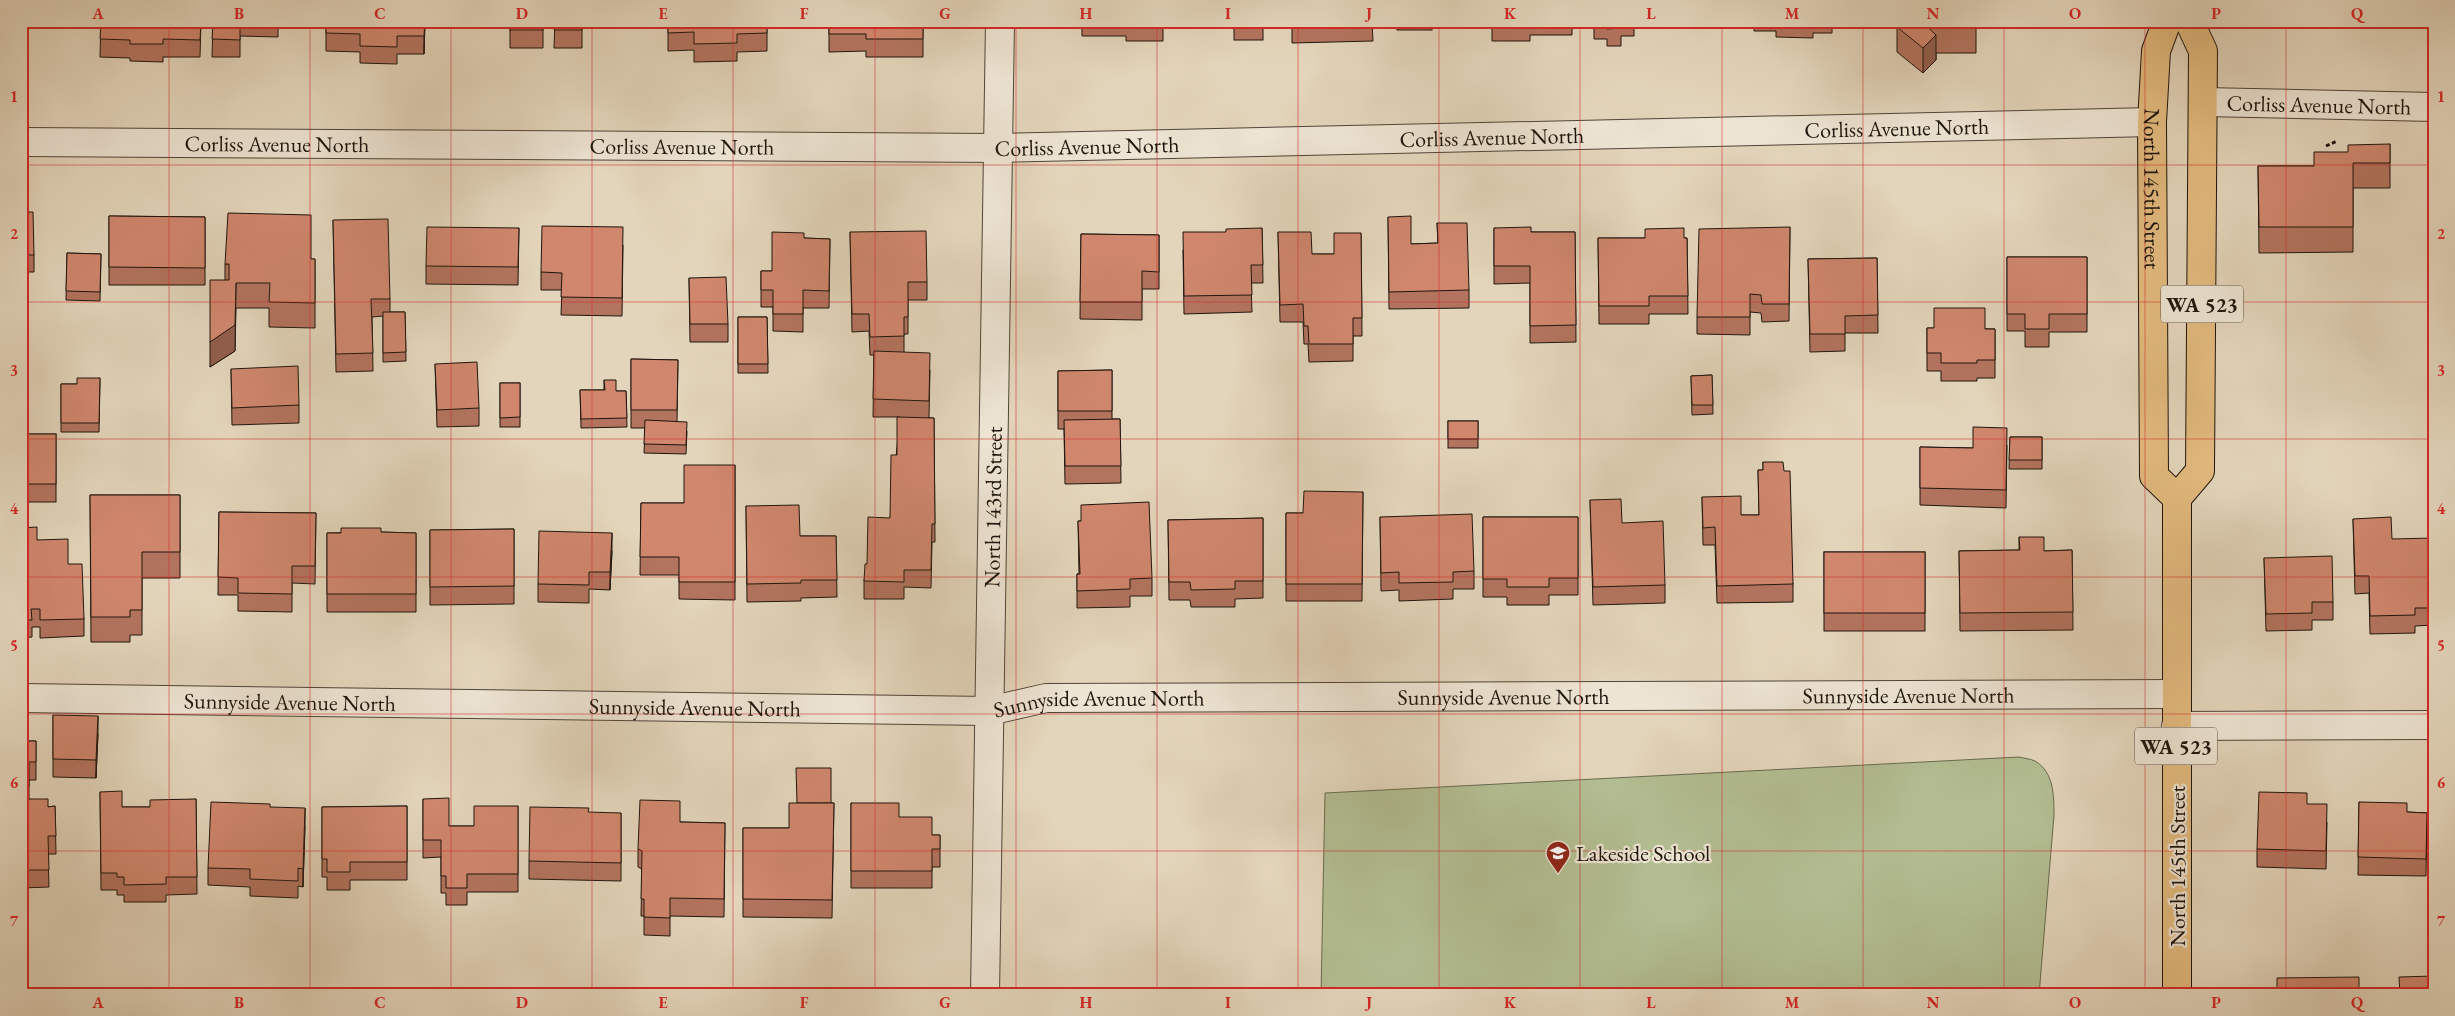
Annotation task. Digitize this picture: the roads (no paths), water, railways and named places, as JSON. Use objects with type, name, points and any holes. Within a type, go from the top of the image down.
[{"type":"main road","name":"North 145th Street","points":[[2167,21],[2156,52],[2152,122],[2154,476],[2177,498],[2177,995]]},
{"type":"main road","name":"WA 523","points":[[2177,498],[2200,471],[2203,52],[2189,21]]},
{"type":"street","name":"North 143rd Street","points":[[985,995],[1000,21]]},
{"type":"street","name":"Corliss Avenue North","points":[[2204,102],[2434,108]]},
{"type":"street","name":"Corliss Avenue North","points":[[21,142],[997,148],[2152,122]]},
{"type":"street","name":"Sunnyside Avenue North","points":[[21,698],[989,712],[1046,698],[2177,694]]},
{"type":"street","points":[[2176,726],[2434,725]]},
{"type":"place","name":"Lakeside School","points":[[1558,874]]}]
